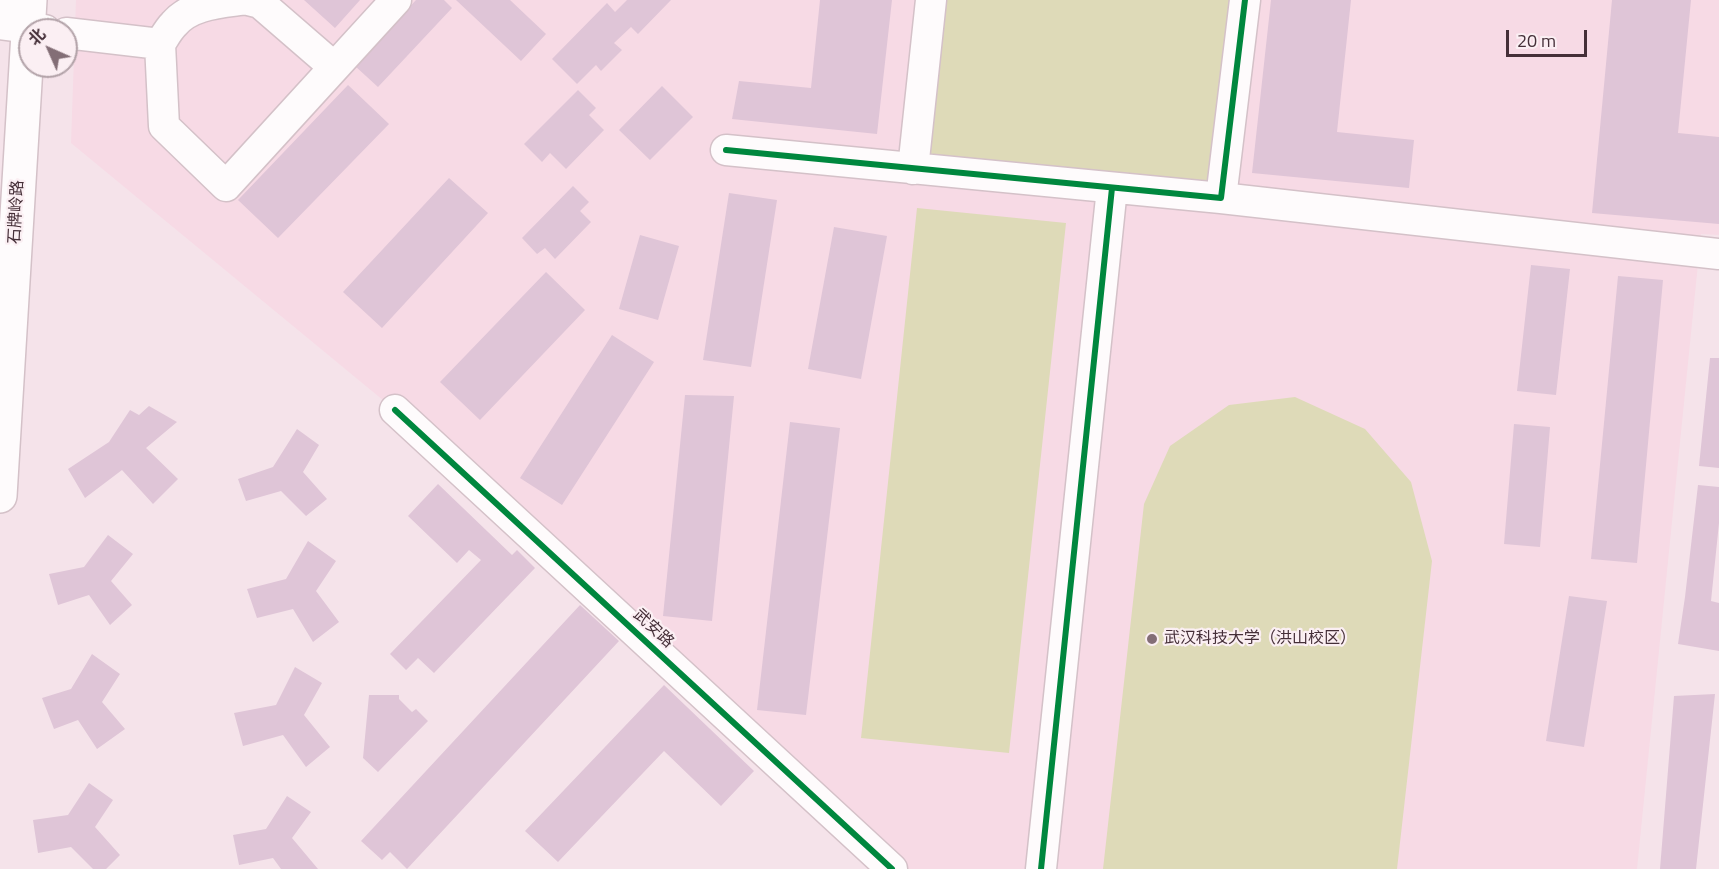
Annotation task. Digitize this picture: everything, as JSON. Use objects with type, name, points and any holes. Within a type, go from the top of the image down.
[{"type":"main road","points":[[0,9],[1,0]]},
{"type":"main road","name":"石牌岭路","points":[[0,496],[23,78]]},
{"type":"street","points":[[241,0],[215,3],[190,10],[174,22],[160,44],[164,126],[226,186],[396,0]]},
{"type":"street","points":[[248,0],[260,3],[334,67]]},
{"type":"street","points":[[913,169],[931,0]]},
{"type":"street","points":[[1221,198],[1245,0]]},
{"type":"street","points":[[78,34],[160,44]]},
{"type":"street","points":[[726,150],[1221,198],[1719,254]]},
{"type":"street","points":[[1041,869],[1113,189]]},
{"type":"street","name":"武安路","points":[[395,410],[892,869]]},
{"type":"shaded area","name":"武汉科技大学（洪山校区）","points":[[76,0],[1719,0],[1719,235],[1701,234],[1637,869],[892,869],[395,410],[71,143],[73,78],[78,78],[78,18],[75,18]]},
{"type":"shaded area","points":[[931,0],[1245,0],[1221,198],[913,169]]},
{"type":"shaded area","points":[[917,208],[1066,223],[1009,753],[861,738]]},
{"type":"shaded area","points":[[1295,397],[1365,429],[1411,482],[1432,561],[1397,869],[1103,869],[1144,504],[1170,446],[1229,405]]},
{"type":"building","points":[[304,0],[360,0],[335,28]]},
{"type":"building","points":[[416,0],[444,0],[452,8],[378,87],[355,66]]},
{"type":"building","points":[[456,0],[510,0],[546,34],[521,61]]},
{"type":"building","points":[[627,0],[671,0],[638,34],[631,27],[614,43],[622,50],[601,71],[596,65],[577,84],[552,59],[607,3],[615,12]]},
{"type":"building","points":[[820,0],[892,0],[877,134],[732,119],[739,81],[811,88]]},
{"type":"building","points":[[1271,0],[1351,0],[1337,132],[1414,140],[1409,188],[1252,173]]},
{"type":"building","points":[[1612,0],[1691,0],[1678,133],[1719,137],[1719,224],[1592,213]]},
{"type":"building","points":[[348,85],[389,124],[278,238],[238,200]]},
{"type":"building","points":[[662,86],[693,117],[650,160],[619,130]]},
{"type":"building","points":[[578,90],[596,108],[589,115],[604,130],[566,169],[550,153],[542,162],[524,144]]},
{"type":"building","points":[[449,178],[488,213],[382,328],[343,292]]},
{"type":"building","points":[[573,186],[589,202],[580,211],[591,222],[555,259],[545,248],[537,254],[522,238]]},
{"type":"building","points":[[729,193],[777,200],[751,367],[703,360]]},
{"type":"building","points":[[834,227],[887,236],[861,379],[808,369]]},
{"type":"building","points":[[640,235],[679,246],[658,320],[619,309]]},
{"type":"building","points":[[1531,265],[1570,269],[1556,395],[1517,391]]},
{"type":"building","points":[[546,272],[585,310],[480,420],[440,382]]},
{"type":"building","points":[[1618,276],[1663,280],[1637,563],[1591,559]]},
{"type":"building","points":[[612,335],[654,362],[562,505],[520,478]]},
{"type":"building","points":[[1710,358],[1719,358],[1719,468],[1699,466]]},
{"type":"building","points":[[685,395],[734,396],[712,621],[663,616]]},
{"type":"building","points":[[149,406],[177,422],[146,448],[178,479],[153,504],[122,470],[85,498],[68,469],[109,442],[130,410],[139,415]]},
{"type":"building","points":[[790,422],[840,428],[806,715],[757,710]]},
{"type":"building","points":[[1514,424],[1550,427],[1540,547],[1504,544]]},
{"type":"building","points":[[297,429],[319,445],[303,472],[327,499],[306,516],[281,491],[246,501],[238,479],[273,467]]},
{"type":"building","points":[[438,484],[512,555],[517,550],[535,568],[434,673],[418,658],[406,670],[390,654],[481,560],[469,550],[457,563],[408,516]]},
{"type":"building","points":[[1698,485],[1719,487],[1719,523],[1711,601],[1719,603],[1719,651],[1678,644]]},
{"type":"building","points":[[108,535],[133,554],[111,581],[132,605],[110,625],[89,595],[58,605],[49,574],[84,567]]},
{"type":"building","points":[[308,541],[336,561],[316,591],[339,622],[313,642],[293,609],[257,618],[247,589],[286,579]]},
{"type":"building","points":[[1569,596],[1607,601],[1584,747],[1546,741]]},
{"type":"building","points":[[580,605],[619,641],[407,869],[390,852],[382,860],[361,841]]},
{"type":"building","points":[[92,654],[120,674],[102,702],[125,729],[97,749],[78,720],[54,729],[42,698],[71,689]]},
{"type":"building","points":[[295,667],[322,683],[304,715],[330,747],[306,767],[283,735],[243,746],[234,713],[276,705]]},
{"type":"building","points":[[664,685],[754,771],[721,806],[664,751],[558,862],[525,831]]},
{"type":"building","points":[[1715,694],[1696,869],[1660,869],[1674,696]]},
{"type":"building","points":[[369,695],[399,695],[399,699],[412,712],[416,709],[428,721],[378,772],[363,758]]},
{"type":"building","points":[[89,783],[113,800],[95,827],[120,855],[106,869],[93,869],[71,847],[38,853],[33,820],[68,815]]},
{"type":"building","points":[[287,796],[311,812],[292,838],[318,869],[281,869],[273,858],[239,865],[233,835],[266,829]]},
{"type":"cycle path","points":[[726,150],[1221,198],[1245,0]]},
{"type":"cycle path","points":[[1041,869],[1112,188]]},
{"type":"cycle path","points":[[395,410],[892,869]]},
{"type":"place","name":"武汉科技大学（洪山校区）","points":[[1152,639]]}]
